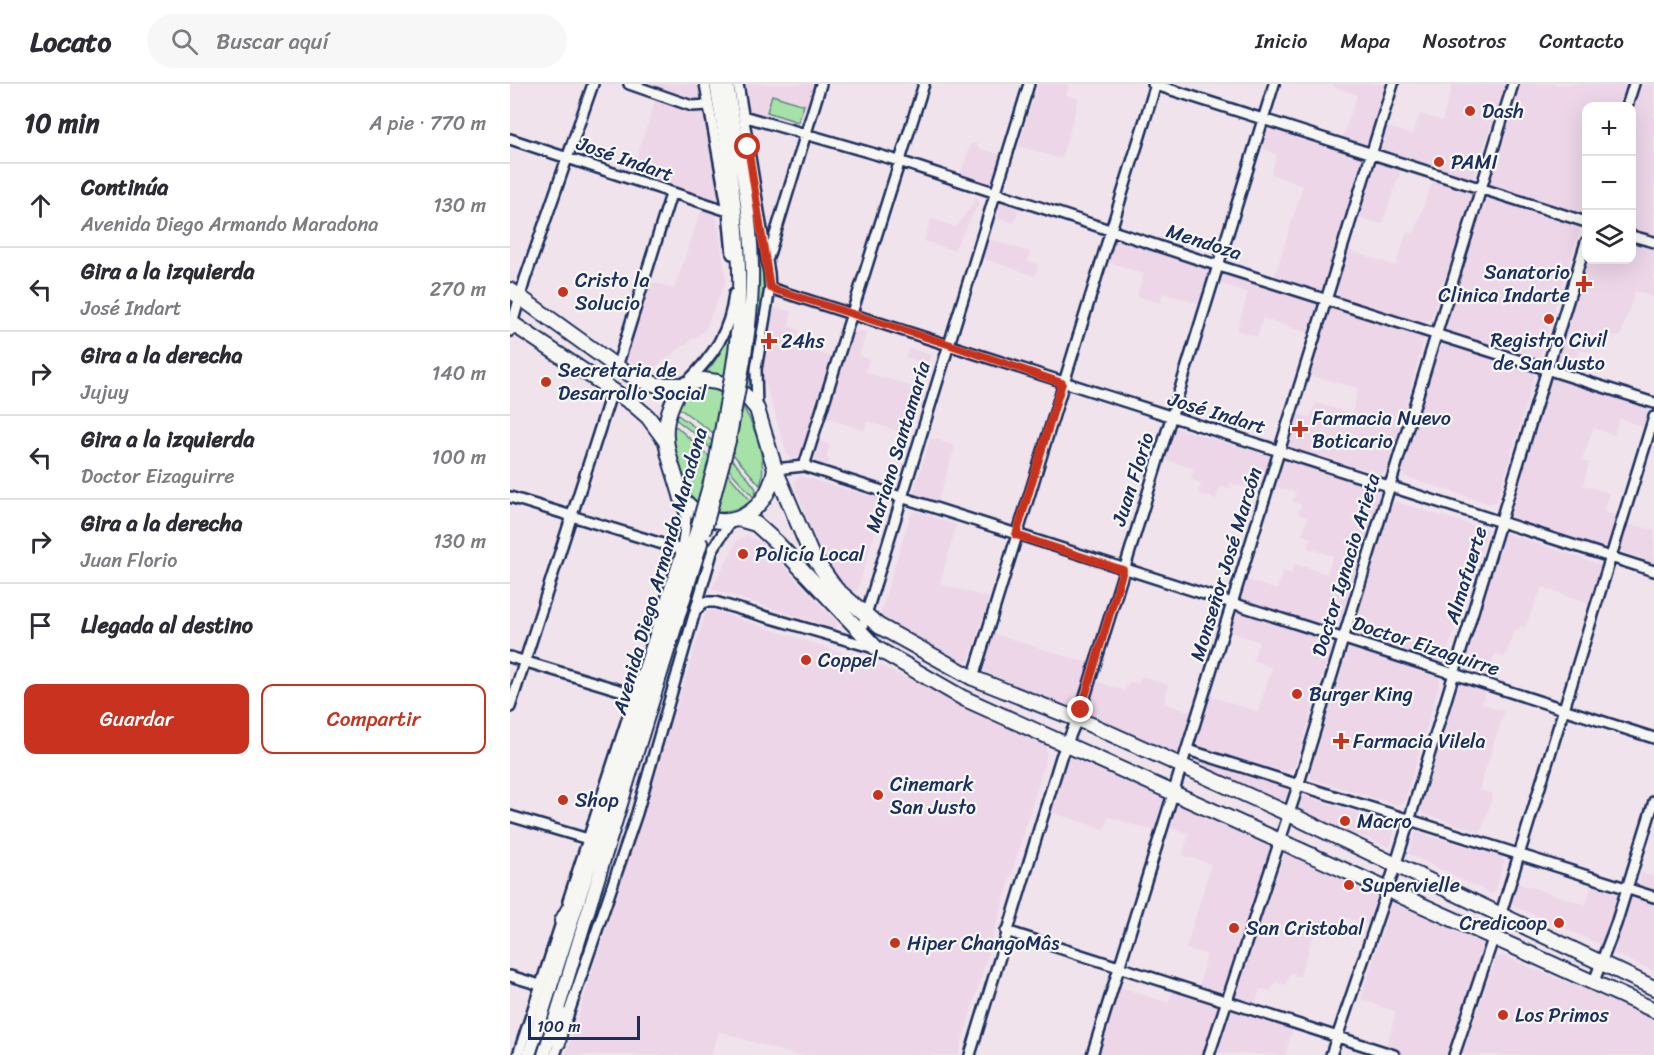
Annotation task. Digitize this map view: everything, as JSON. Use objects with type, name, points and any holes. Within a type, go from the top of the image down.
[{"type":"highway","points":[[515,293],[617,367],[648,383],[684,384],[703,380],[727,385],[740,391],[757,409],[775,469],[802,536],[819,568],[836,589],[892,634],[973,678],[1077,719],[1289,814],[1501,913],[1654,988]]},
{"type":"highway","points":[[511,326],[648,417],[666,442]]},
{"type":"highway","points":[[684,384],[665,417],[666,442],[682,499],[705,517],[735,519],[756,524],[777,543],[860,634],[876,648],[963,698],[1065,746],[1281,839],[1493,939],[1654,1010]]},
{"type":"highway","points":[[735,519],[758,507],[768,490],[775,469]]},
{"type":"main road","name":"Avenida Diego Armando Maradona","points":[[716,84],[739,233],[741,264],[737,375]]},
{"type":"main road","name":"Avenida Diego Armando Maradona","points":[[544,1055],[570,977],[700,531],[750,322],[751,239],[727,84]]},
{"type":"main road","name":"Avenida Diego Armando Maradona","points":[[529,1055],[700,531]]},
{"type":"main road","points":[[561,921],[592,863]]},
{"type":"main road","points":[[557,1049],[570,977]]},
{"type":"street","points":[[511,326],[515,293],[593,84]]},
{"type":"street","points":[[629,84],[692,106],[709,105]]},
{"type":"street","points":[[684,384],[716,350],[733,308],[732,248],[728,211],[705,84]]},
{"type":"street","points":[[738,84],[770,288],[756,369],[757,409]]},
{"type":"street","points":[[767,260],[821,84]]},
{"type":"street","points":[[804,466],[924,84]]},
{"type":"street","name":"Mariano Santamaría","points":[[860,634],[1029,84]]},
{"type":"street","points":[[973,678],[1155,84],[1582,220]]},
{"type":"street","name":"Juan Florio","points":[[970,1055],[1006,931],[1065,746],[1077,719],[1274,84]]},
{"type":"street","name":"Monseñor José Marcón","points":[[1092,1055],[1393,84]]},
{"type":"street","name":"Doctor Ignacio Arieta","points":[[1209,1055],[1298,786],[1513,84]]},
{"type":"street","points":[[1628,102],[1634,84]]},
{"type":"street","name":"Mendoza","points":[[743,116],[899,161],[1216,265],[1654,403]]},
{"type":"street","name":"José Indart","points":[[510,139],[728,211]]},
{"type":"street","points":[[617,367],[671,194]]},
{"type":"street","points":[[1636,237],[1654,242]]},
{"type":"street","name":"Almafuerte","points":[[1331,1055],[1396,863],[1582,258]]},
{"type":"street","name":"José Indart","points":[[770,288],[1654,571]]},
{"type":"street","points":[[510,707],[612,391]]},
{"type":"street","points":[[1454,1055],[1493,939],[1654,417]]},
{"type":"street","name":"Doctor Eizaguirre","points":[[775,469],[804,466],[1123,570],[1654,738]]},
{"type":"street","points":[[510,497],[682,550]]},
{"type":"street","name":"Avenida Diego Armando Maradona","points":[[518,1055],[682,550],[686,518],[682,499]]},
{"type":"street","points":[[557,1049],[637,813],[713,549],[735,519]]},
{"type":"street","points":[[695,611],[704,602],[715,602],[876,648]]},
{"type":"street","points":[[510,657],[636,695]]},
{"type":"street","points":[[1188,750],[1654,897]]},
{"type":"street","points":[[1593,984],[1627,889],[1654,801]]},
{"type":"street","points":[[510,816],[588,839]]},
{"type":"street","points":[[1006,931],[1394,1055]]},
{"type":"street","points":[[510,976],[540,985]]},
{"type":"shaded area","points":[[655,84],[700,84],[702,94],[699,100],[690,102],[654,88]]},
{"type":"shaded area","points":[[746,84],[818,84],[801,129],[754,114],[749,108]]},
{"type":"shaded area","points":[[1038,84],[1069,84],[1066,95],[1079,99],[1061,159],[1019,146]]},
{"type":"shaded area","points":[[1333,84],[1388,84],[1370,148],[1342,140],[1357,95],[1333,86]]},
{"type":"shaded area","points":[[1453,84],[1506,84],[1471,178],[1381,149],[1386,126],[1412,135],[1420,114],[1442,121]]},
{"type":"shaded area","points":[[1517,84],[1630,84],[1624,102],[1582,102],[1582,216],[1489,184]]},
{"type":"shaded area","points":[[1642,84],[1654,84],[1654,230],[1651,239],[1636,234],[1636,102]]},
{"type":"shaded area","points":[[656,98],[705,115],[720,194],[716,202],[631,175]]},
{"type":"shaded area","points":[[1271,126],[1363,156],[1365,159],[1324,286],[1319,291],[1274,279],[1303,186],[1271,174],[1277,154],[1258,147],[1264,129]]},
{"type":"shaded area","points":[[971,143],[977,144],[976,147],[1001,155],[989,187],[959,179]]},
{"type":"shaded area","points":[[1376,159],[1402,167],[1382,224],[1355,217]]},
{"type":"shaded area","points":[[1434,177],[1470,189],[1474,196],[1430,321],[1424,323],[1333,297],[1331,294],[1344,249],[1396,266],[1407,232],[1414,234]]},
{"type":"shaded area","points":[[977,198],[979,203],[954,250],[924,241],[931,219],[956,227]]},
{"type":"shaded area","points":[[1489,198],[1580,228],[1540,355],[1537,358],[1448,332],[1446,324],[1485,199]]},
{"type":"shaded area","points":[[1009,201],[1020,205],[1014,223],[995,217],[1001,203]]},
{"type":"shaded area","points":[[702,208],[717,217],[726,280],[705,330],[648,372],[626,359],[640,308],[649,281],[674,289]]},
{"type":"shaded area","points":[[1116,237],[1208,266],[1211,272],[1201,304],[1163,293],[1160,303],[1137,296],[1144,274],[1106,261],[1113,239]]},
{"type":"shaded area","points":[[988,239],[1030,252],[1027,261],[1038,265],[1035,276],[982,258]]},
{"type":"shaded area","points":[[1636,241],[1654,247],[1654,297],[1635,291],[1620,337],[1598,331],[1591,352],[1579,350],[1571,373],[1559,368],[1555,360],[1584,264],[1636,264]]},
{"type":"shaded area","points":[[1219,270],[1317,301],[1319,308],[1311,334],[1263,318],[1257,337],[1237,330],[1248,293],[1214,281]]},
{"type":"shaded area","points":[[1331,305],[1424,338],[1389,469],[1381,474],[1290,447],[1287,443],[1294,413],[1310,417],[1316,403],[1352,414],[1358,388],[1306,374],[1327,308]]},
{"type":"shaded area","points":[[778,308],[792,312],[788,326],[799,330],[797,339],[801,340],[801,346],[830,357],[800,456],[793,459],[787,454],[762,371],[774,310]]},
{"type":"shaded area","points":[[858,330],[866,333],[859,356],[869,359],[865,372],[920,389],[908,434],[867,421],[864,430],[826,418],[853,334]]},
{"type":"shaded area","points":[[1446,344],[1532,371],[1535,375],[1497,501],[1490,504],[1404,476],[1401,470],[1439,348]]},
{"type":"shaded area","points":[[909,348],[928,354],[930,356],[928,364],[905,357]]},
{"type":"shaded area","points":[[1558,376],[1651,406],[1646,428],[1619,418],[1614,435],[1593,428],[1582,461],[1589,463],[1583,485],[1609,493],[1603,511],[1621,517],[1611,546],[1604,547],[1514,518],[1511,514],[1550,380]]},
{"type":"shaded area","points":[[1176,428],[1267,455],[1273,460],[1267,483],[1252,478],[1249,488],[1231,483],[1229,489],[1220,487],[1216,499],[1198,493],[1201,483],[1191,479],[1194,469],[1162,458],[1172,432]]},
{"type":"shaded area","points":[[931,438],[955,446],[937,504],[915,496],[914,490]]},
{"type":"shaded area","points":[[819,441],[830,445],[826,458],[830,460],[827,468],[814,464]]},
{"type":"shaded area","points":[[1286,459],[1378,491],[1380,494],[1340,622],[1332,630],[1241,601],[1237,595],[1242,578],[1277,590],[1283,571],[1291,573],[1295,564],[1327,574],[1333,556],[1308,548],[1311,538],[1302,535],[1308,517],[1298,514],[1301,505],[1293,502],[1296,492],[1271,485],[1281,460]]},
{"type":"shaded area","points":[[800,476],[880,499],[883,506],[857,591],[851,592],[831,573],[817,546],[794,482]]},
{"type":"shaded area","points":[[1396,502],[1488,530],[1444,661],[1441,662],[1349,635],[1391,505]]},
{"type":"shaded area","points":[[916,511],[956,525],[940,584],[989,598],[969,660],[963,663],[913,640],[883,620],[880,614],[911,514]]},
{"type":"shaded area","points":[[1625,523],[1654,530],[1654,563],[1621,551],[1619,544]]},
{"type":"shaded area","points":[[1506,533],[1598,564],[1602,570],[1590,603],[1542,587],[1525,627],[1520,626],[1519,630],[1515,630],[1505,657],[1495,654],[1485,683],[1466,676],[1461,671],[1501,537]]},
{"type":"shaded area","points":[[747,535],[764,545],[838,624],[836,629],[712,589],[738,539]]},
{"type":"shaded area","points":[[712,610],[879,665],[1045,744],[1047,754],[958,1055],[794,1055],[719,1031],[711,1055],[566,1055],[706,613]]},
{"type":"shaded area","points":[[1234,610],[1241,610],[1329,639],[1332,643],[1295,766],[1287,772],[1196,748],[1194,744],[1206,695],[1258,712],[1272,668],[1253,660],[1259,642],[1226,630]]},
{"type":"shaded area","points":[[992,633],[1090,664],[1075,708],[1069,709],[985,672],[983,666]]},
{"type":"shaded area","points":[[1352,648],[1439,678],[1440,681],[1404,803],[1398,805],[1311,779],[1310,773],[1348,650]]},
{"type":"shaded area","points":[[1141,676],[1168,685],[1164,703],[1194,713],[1180,758],[1087,718],[1085,714],[1092,680],[1125,691],[1129,682],[1138,684]]},
{"type":"shaded area","points":[[1463,683],[1486,691],[1482,704],[1504,711],[1479,790],[1493,794],[1481,832],[1424,814],[1420,810],[1459,684]]},
{"type":"shaded area","points":[[1073,755],[1164,795],[1166,800],[1157,832],[1109,817],[1104,829],[1051,812],[1065,761]]},
{"type":"shaded area","points":[[1193,759],[1284,785],[1288,791],[1287,797],[1280,803],[1195,767]]},
{"type":"shaded area","points":[[1302,795],[1396,826],[1390,847],[1297,812]]},
{"type":"shaded area","points":[[1179,802],[1268,842],[1271,847],[1225,991],[1218,995],[1198,989],[1207,954],[1186,949],[1211,864],[1183,855],[1189,833],[1167,827],[1174,806]]},
{"type":"shaded area","points":[[1416,832],[1502,857],[1504,861],[1495,892],[1492,894],[1411,855],[1409,852]]},
{"type":"shaded area","points":[[1291,853],[1376,892],[1376,897],[1368,924],[1347,918],[1340,931],[1317,922],[1300,976],[1290,973],[1285,985],[1275,982],[1271,991],[1260,989],[1254,1007],[1235,1001],[1233,996],[1284,856]]},
{"type":"shaded area","points":[[1639,872],[1654,877],[1654,889],[1640,885]]},
{"type":"shaded area","points":[[1515,882],[1586,905],[1592,885],[1616,893],[1618,896],[1602,945],[1514,906],[1510,899]]},
{"type":"shaded area","points":[[1634,897],[1654,903],[1654,971],[1615,954],[1614,951],[1630,899]]},
{"type":"shaded area","points":[[1395,900],[1481,941],[1483,946],[1452,1055],[1402,1055],[1386,1049],[1396,1012],[1361,999],[1391,903]]},
{"type":"shaded area","points":[[1503,956],[1654,1018],[1654,1055],[1462,1055],[1496,958]]},
{"type":"shaded area","points":[[1119,987],[1168,1003],[1174,988],[1216,1002],[1219,1008],[1205,1055],[1098,1055]]},
{"type":"shaded area","points":[[1231,1009],[1293,1028],[1285,1055],[1214,1053]]},
{"type":"green space","points":[[708,84],[712,84],[725,155],[738,252],[739,299],[730,367],[748,375],[754,339],[757,266],[750,193],[733,84],[736,84],[764,263],[765,290],[751,391],[738,380],[709,375],[706,372],[724,344],[734,311],[738,273],[730,193]]},
{"type":"green space","points":[[772,95],[804,105],[798,122],[767,112]]},
{"type":"green space","points":[[705,386],[724,389],[742,405],[760,447],[762,474],[760,485],[716,435],[676,406],[695,388]]},
{"type":"green space","points":[[675,413],[709,438],[739,467],[756,489],[754,498],[705,442],[674,418]]},
{"type":"green space","points":[[672,426],[677,427],[729,475],[751,501],[736,509],[719,511],[710,510],[696,501],[686,487],[680,470]]},
{"type":"green space","points":[[626,766],[538,1053],[536,1055],[536,1053]]},
{"type":"place","name":"Dash","points":[[1470,111]]},
{"type":"place","name":"PAMI","points":[[1439,162]]},
{"type":"place","name":"Sanatorio Clinica Indarte","points":[[1584,284]]},
{"type":"place","name":"Cristo la Solucio","points":[[563,292]]},
{"type":"place","name":"Registro Civil de San Justo","points":[[1549,319]]},
{"type":"place","name":"24hs","points":[[769,341]]},
{"type":"place","name":"Secretaria de Desarrollo Social","points":[[546,382]]},
{"type":"place","name":"Farmacia Nuevo Boticario","points":[[1300,429]]},
{"type":"place","name":"Policía Local","points":[[743,554]]},
{"type":"place","name":"Coppel","points":[[806,660]]},
{"type":"place","name":"Burger King","points":[[1297,694]]},
{"type":"place","name":"Farmacia Vilela","points":[[1341,741]]},
{"type":"place","name":"Cinemark San Justo","points":[[878,795]]},
{"type":"place","name":"Shop","points":[[563,800]]},
{"type":"place","name":"Macro","points":[[1345,821]]},
{"type":"place","name":"Supervielle","points":[[1349,885]]},
{"type":"place","name":"Credicoop","points":[[1559,923]]},
{"type":"place","name":"San Cristobal","points":[[1234,928]]},
{"type":"place","name":"Hiper ChangoMâs","points":[[895,943]]},
{"type":"place","name":"Los Primos","points":[[1503,1015]]},
{"type":"route","points":[[748,147],[770,288],[948,344],[1062,383],[1016,535],[1123,570],[1081,710]]}]
